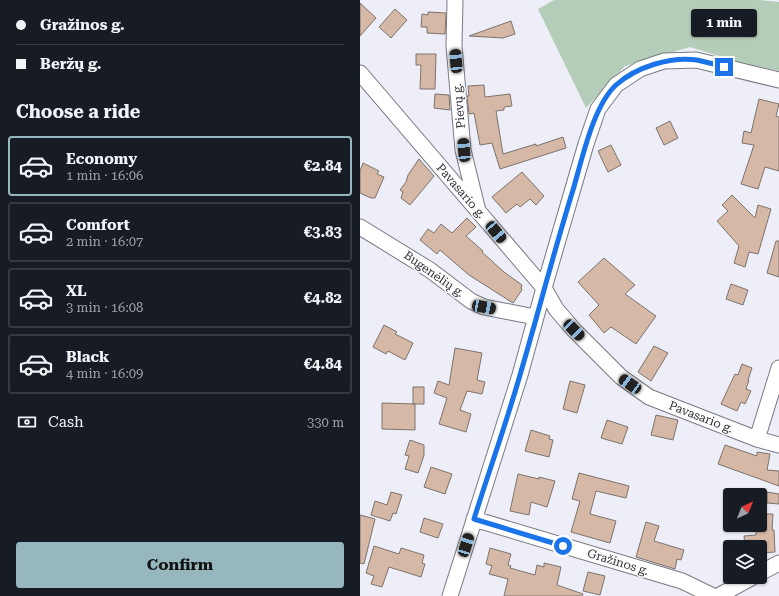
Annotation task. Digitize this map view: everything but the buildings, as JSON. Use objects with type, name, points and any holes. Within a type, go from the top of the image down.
[{"type":"street","name":"Pievų g.","points":[[455,0],[454,46],[464,150],[477,210]]},
{"type":"street","points":[[450,596],[520,375],[535,317],[586,144],[598,109],[616,85],[640,69],[664,61],[696,60],[779,80]]},
{"type":"street","name":"Pavasario g.","points":[[360,72],[544,288],[556,309],[574,330],[621,377],[648,397],[757,439],[779,445]]},
{"type":"street","name":"Bugenėlių g.","points":[[360,227],[430,270],[471,301],[484,307],[535,317]]},
{"type":"street","points":[[757,439],[779,368]]},
{"type":"street","name":"Gražinos g.","points":[[474,519],[682,581],[713,596]]},
{"type":"street","points":[[767,569],[779,563]]},
{"type":"street","points":[[718,596],[740,584]]},
{"type":"green space","points":[[554,0],[760,0],[779,2],[779,71],[738,62],[690,47],[625,66],[586,108],[538,9]]},
{"type":"route","points":[[563,546],[474,519],[520,375],[535,317],[586,144],[598,109],[616,85],[640,69],[664,61],[680,60],[696,60],[724,67]]}]
